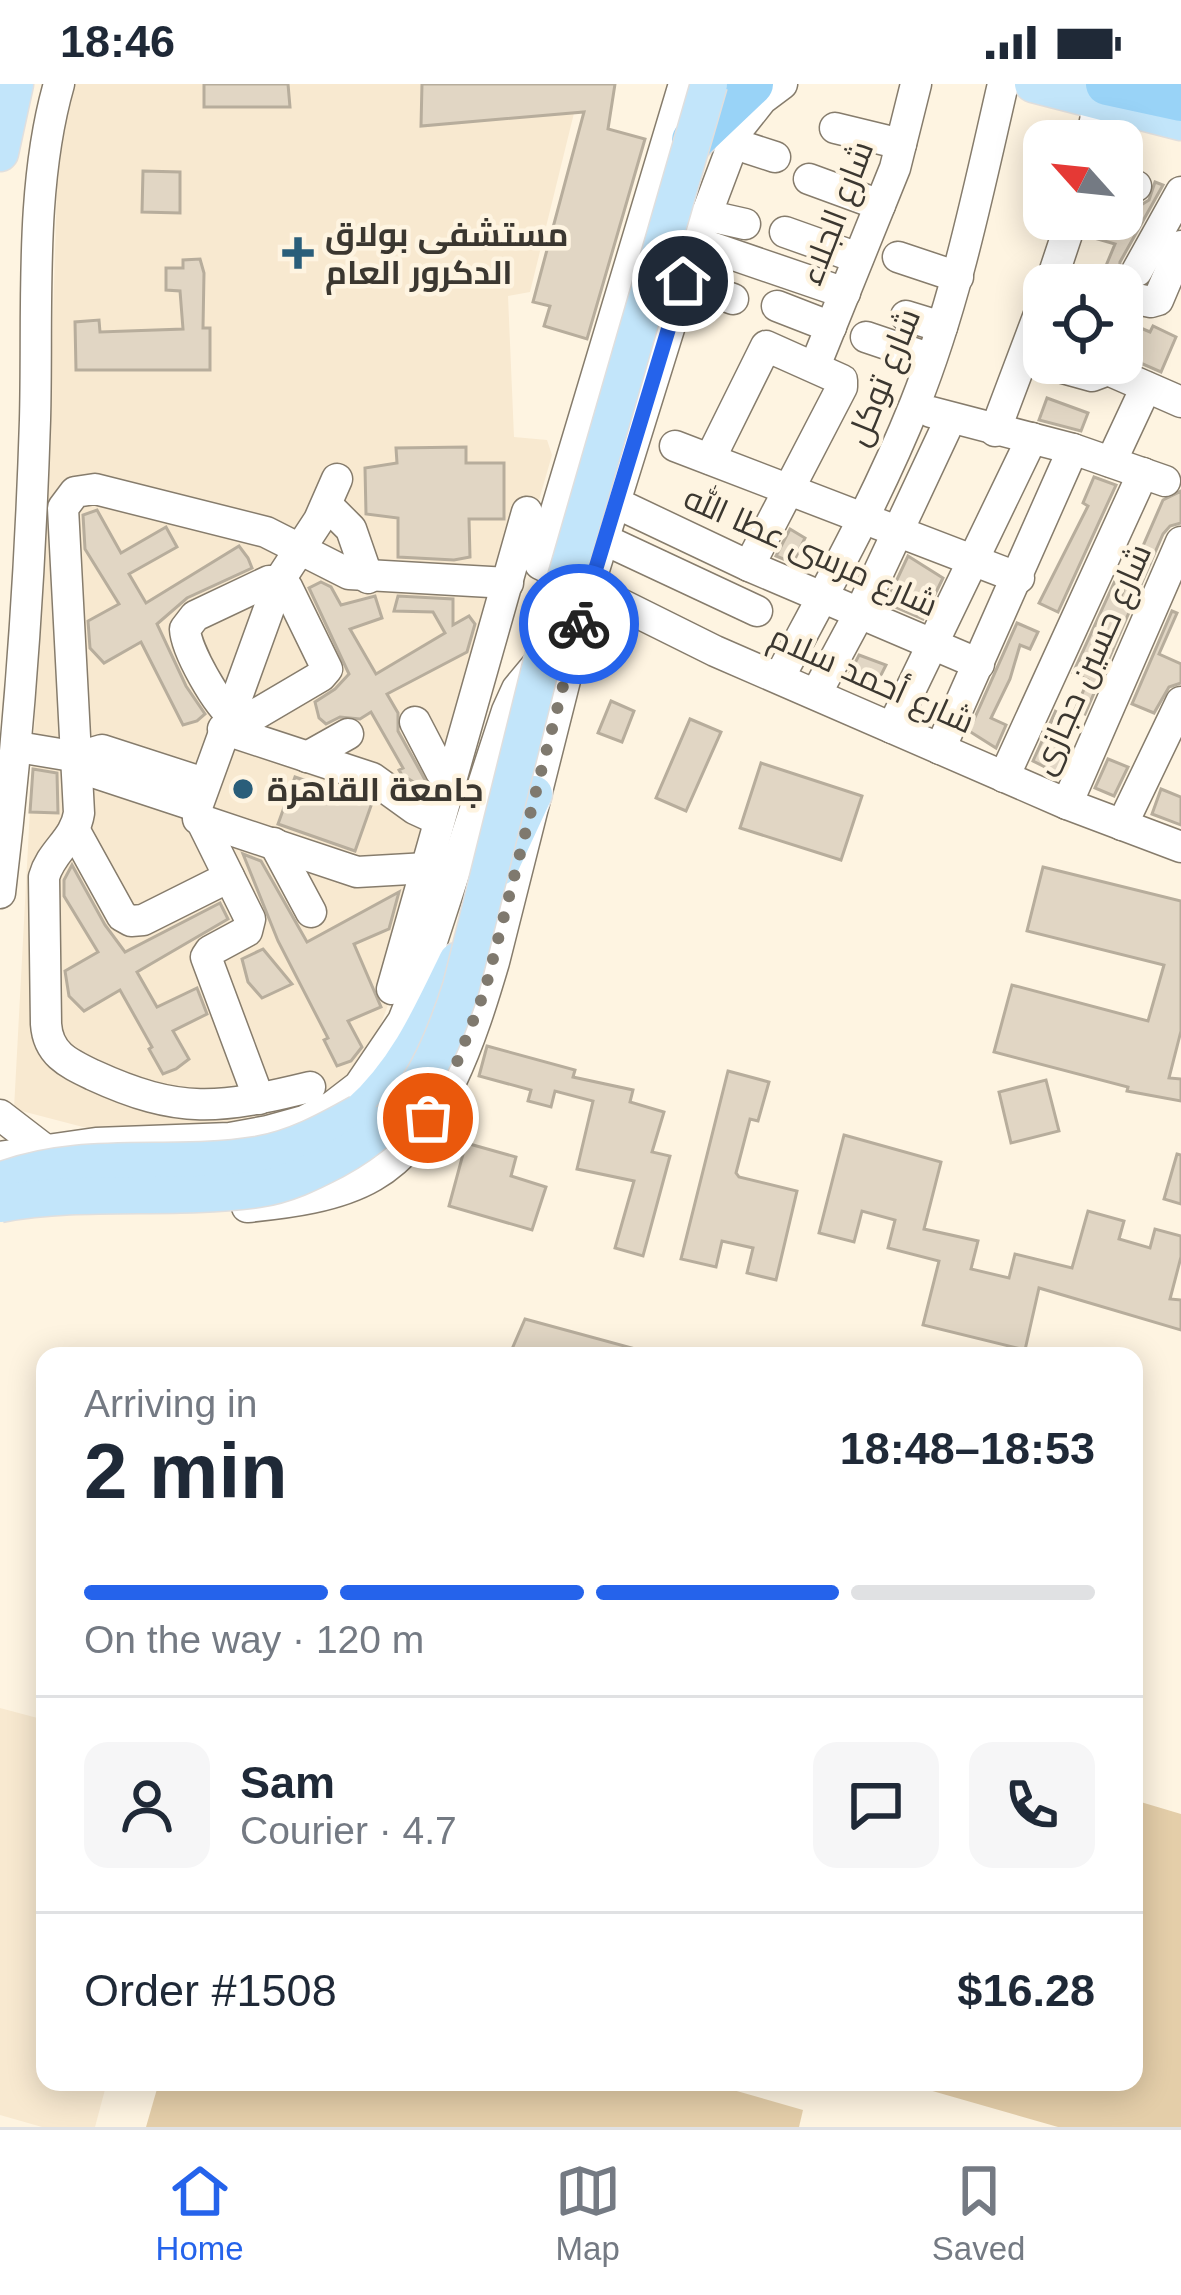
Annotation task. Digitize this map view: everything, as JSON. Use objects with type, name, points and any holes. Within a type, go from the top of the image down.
[{"type":"highway","points":[[712,141],[752,84]]},
{"type":"highway","points":[[1103,92],[1181,100]]},
{"type":"main road","points":[[0,153],[15,84]]},
{"type":"main road","points":[[0,1204],[55,1196],[261,1189],[304,1177],[349,1152],[406,1106],[434,1061],[456,1003],[543,658],[712,141],[710,84]]},
{"type":"main road","points":[[1033,84],[1103,92],[1181,122]]},
{"type":"main road","points":[[0,1181],[93,1162],[258,1155],[309,1139],[359,1099],[382,1093],[418,1042],[534,794]]},
{"type":"street","points":[[0,893],[40,223],[58,84]]},
{"type":"street","name":"شارع أحمد سلام","points":[[683,84],[540,564],[815,694],[1067,804],[1181,848]]},
{"type":"street","points":[[0,1168],[177,1208],[270,1205],[344,1189],[384,1168],[443,1098],[476,1020],[588,590],[700,228],[712,141],[782,84]]},
{"type":"street","name":"شارع الجلاء","points":[[815,365],[902,144],[916,84]]},
{"type":"street","name":"شارع توكل","points":[[779,678],[863,518],[914,406],[958,277],[1003,84]]},
{"type":"street","points":[[835,128],[902,144]]},
{"type":"street","points":[[712,141],[775,158]]},
{"type":"street","points":[[809,179],[880,205]]},
{"type":"street","points":[[1143,268],[1176,232],[1181,192]]},
{"type":"street","points":[[700,228],[745,224]]},
{"type":"street","points":[[700,228],[845,292]]},
{"type":"street","points":[[785,232],[858,258]]},
{"type":"street","points":[[898,257],[958,277]]},
{"type":"street","points":[[683,281],[733,299]]},
{"type":"street","points":[[777,306],[831,327]]},
{"type":"street","points":[[906,316],[942,327]]},
{"type":"street","points":[[866,337],[931,359]]},
{"type":"street","points":[[710,459],[766,346],[840,378],[843,384],[749,566]]},
{"type":"street","points":[[995,431],[1023,384]]},
{"type":"street","points":[[1139,384],[1181,402]]},
{"type":"street","points":[[1112,462],[1146,387]]},
{"type":"street","points":[[914,406],[1154,477],[1004,777]]},
{"type":"street","points":[[815,694],[859,614],[950,420]]},
{"type":"street","points":[[892,728],[1032,438]]},
{"type":"street","points":[[675,446],[1019,578]]},
{"type":"street","points":[[940,749],[1072,449]]},
{"type":"street","points":[[310,1088],[206,1107],[153,1100],[71,1065],[51,1046],[46,1024],[44,877],[52,856],[75,831],[79,813],[61,518],[68,499],[95,489],[266,532],[330,568],[368,578],[508,583]]},
{"type":"street","points":[[259,1100],[206,960],[209,951],[251,926],[199,803],[279,580],[332,492],[368,578]]},
{"type":"street","name":"شارع مرسى عطا الله","points":[[614,502],[749,566],[979,664]]},
{"type":"street","points":[[392,989],[527,512]]},
{"type":"street","points":[[603,539],[757,610]]},
{"type":"street","name":"شارع حسين حجازى","points":[[1067,804],[1181,542]]},
{"type":"street","points":[[226,722],[253,716],[326,669],[287,587],[279,580],[195,616],[185,629],[188,646],[226,722],[372,778],[415,809],[440,820]]},
{"type":"street","points":[[0,1157],[44,1149],[230,1138],[268,1131],[359,1099],[403,1021],[507,711],[517,689],[543,658]]},
{"type":"street","points":[[1122,825],[1181,702]]},
{"type":"street","points":[[415,722],[441,772],[450,779]]},
{"type":"street","points":[[12,725],[78,757],[102,751],[274,843],[365,874],[427,868]]},
{"type":"street","points":[[308,757],[348,734]]},
{"type":"street","points":[[75,831],[122,916],[131,921],[229,877]]},
{"type":"street","points":[[274,843],[311,912]]},
{"type":"street","points":[[0,1115],[101,1193]]},
{"type":"shaded area","name":"جامعة القاهرة","points":[[60,84],[422,84],[421,126],[575,109],[530,292],[508,296],[514,437],[547,440],[552,455],[408,953],[377,1034],[352,1073],[334,1092],[261,1124],[106,1133],[14,1109],[49,453]]},
{"type":"shaded area","points":[[0,1708],[36,1718],[36,2091],[105,2091],[95,2127],[42,2127],[0,2115]]},
{"type":"shaded area","points":[[1143,1803],[1181,1814],[1181,2127],[1058,2127],[932,2091],[1143,2091]]},
{"type":"shaded area","points":[[156,2091],[736,2091],[803,2110],[799,2127],[146,2127]]},
{"type":"building","points":[[204,84],[288,84],[290,107],[204,107]]},
{"type":"building","points":[[422,84],[615,84],[608,129],[645,139],[587,339],[544,326],[550,306],[533,302],[584,112],[421,126]]},
{"type":"building","points":[[143,171],[180,172],[180,213],[142,212]]},
{"type":"building","points":[[1155,182],[1163,185],[1143,221],[1143,204]]},
{"type":"building","points":[[1101,240],[1132,240],[1120,264],[1107,264],[1115,244]]},
{"type":"building","points":[[200,259],[203,328],[210,328],[210,370],[76,370],[75,322],[99,320],[100,332],[183,329],[180,291],[166,290],[166,268],[183,268],[183,260]]},
{"type":"building","points":[[1153,326],[1176,337],[1161,372],[1143,364],[1143,329],[1150,332]]},
{"type":"building","points":[[1047,398],[1088,413],[1081,431],[1039,420]]},
{"type":"building","points":[[466,447],[466,463],[504,463],[504,519],[469,519],[470,557],[398,557],[398,518],[366,514],[365,468],[397,463],[396,448]]},
{"type":"building","points":[[1094,477],[1116,485],[1058,612],[1039,603],[1088,506],[1083,503]]},
{"type":"building","points":[[1181,491],[1181,523],[1163,534],[1085,714],[1075,710],[1088,680],[1073,673],[1114,583],[1122,594],[1163,500]]},
{"type":"building","points":[[97,510],[121,553],[166,527],[177,547],[129,574],[146,603],[239,546],[248,558],[252,568],[187,598],[157,624],[205,714],[197,721],[183,725],[141,642],[104,663],[90,648],[88,621],[119,604],[85,549],[83,515]]},
{"type":"building","points":[[790,529],[805,538],[793,563],[776,556]]},
{"type":"building","points":[[908,556],[943,578],[923,619],[886,603]]},
{"type":"building","points":[[321,582],[331,587],[341,605],[375,596],[382,618],[350,629],[376,674],[445,633],[433,612],[394,611],[398,596],[453,599],[453,625],[469,616],[475,624],[467,652],[387,694],[398,713],[398,731],[427,790],[402,775],[399,770],[403,768],[371,712],[360,719],[340,717],[326,724],[319,718],[315,702],[349,674],[309,588]]},
{"type":"building","points":[[1172,611],[1177,613],[1159,654],[1181,664],[1181,683],[1169,687],[1154,713],[1132,704]]},
{"type":"building","points":[[1017,623],[1038,632],[1030,649],[1020,645],[991,718],[1006,725],[996,748],[969,731]]},
{"type":"building","points":[[859,655],[886,665],[875,687],[848,677]]},
{"type":"building","points":[[611,701],[634,711],[622,742],[598,733]]},
{"type":"building","points":[[1056,710],[1046,735],[1071,745],[1059,774],[1033,761]]},
{"type":"building","points":[[690,719],[721,732],[686,811],[656,798]]},
{"type":"building","points":[[1108,759],[1128,767],[1114,796],[1095,788]]},
{"type":"building","points":[[761,763],[862,796],[841,860],[740,828]]},
{"type":"building","points":[[33,769],[57,773],[58,813],[30,812]]},
{"type":"building","points":[[295,777],[372,803],[355,851],[278,824]]},
{"type":"building","points":[[1161,789],[1181,797],[1181,825],[1152,814]]},
{"type":"building","points":[[243,854],[261,861],[307,942],[399,892],[389,929],[354,944],[381,1007],[348,1021],[362,1047],[351,1061],[337,1066]]},
{"type":"building","points":[[72,865],[125,952],[220,903],[228,919],[137,972],[157,1007],[197,988],[207,1014],[173,1031],[189,1059],[176,1069],[163,1074],[120,990],[84,1011],[69,996],[65,971],[98,952],[64,896],[64,880]]},
{"type":"building","points":[[1043,867],[1181,901],[1181,1031],[1169,1078],[1181,1079],[1181,1101],[1127,1091],[1128,1087],[994,1052],[1012,985],[1148,1021],[1164,965],[1027,931]]},
{"type":"building","points":[[263,949],[292,984],[262,998],[248,982],[242,959]]},
{"type":"building","points":[[487,1046],[575,1070],[573,1077],[633,1090],[630,1102],[664,1112],[652,1152],[670,1156],[643,1256],[615,1248],[634,1181],[577,1169],[593,1101],[555,1091],[551,1107],[528,1101],[531,1090],[479,1076]]},
{"type":"building","points":[[728,1071],[769,1082],[758,1121],[750,1119],[736,1173],[797,1191],[776,1280],[747,1273],[753,1248],[722,1241],[716,1267],[681,1259]]},
{"type":"building","points":[[1046,1080],[1059,1131],[1011,1143],[999,1092]]},
{"type":"building","points":[[844,1135],[941,1162],[924,1229],[978,1241],[971,1269],[1009,1278],[1015,1254],[1072,1268],[1088,1211],[1124,1221],[1119,1239],[1150,1248],[1155,1229],[1181,1236],[1181,1257],[1170,1299],[1181,1300],[1181,1330],[1039,1288],[1026,1347],[923,1325],[939,1261],[888,1248],[895,1220],[862,1211],[854,1242],[819,1233]]},
{"type":"building","points":[[466,1143],[516,1157],[511,1176],[546,1187],[532,1230],[449,1206]]},
{"type":"building","points":[[1177,1154],[1181,1155],[1181,1204],[1164,1199]]},
{"type":"building","points":[[525,1319],[628,1347],[513,1347]]},
{"type":"way so far","points":[[428,1118],[443,1098],[476,1020],[579,624]]},
{"type":"place","name":"مستشفى بولاق الدكرور العام","points":[[298,253]]},
{"type":"place","name":"جامعة القاهرة","points":[[243,789]]},
{"type":"route","points":[[579,624],[683,281]]}]
